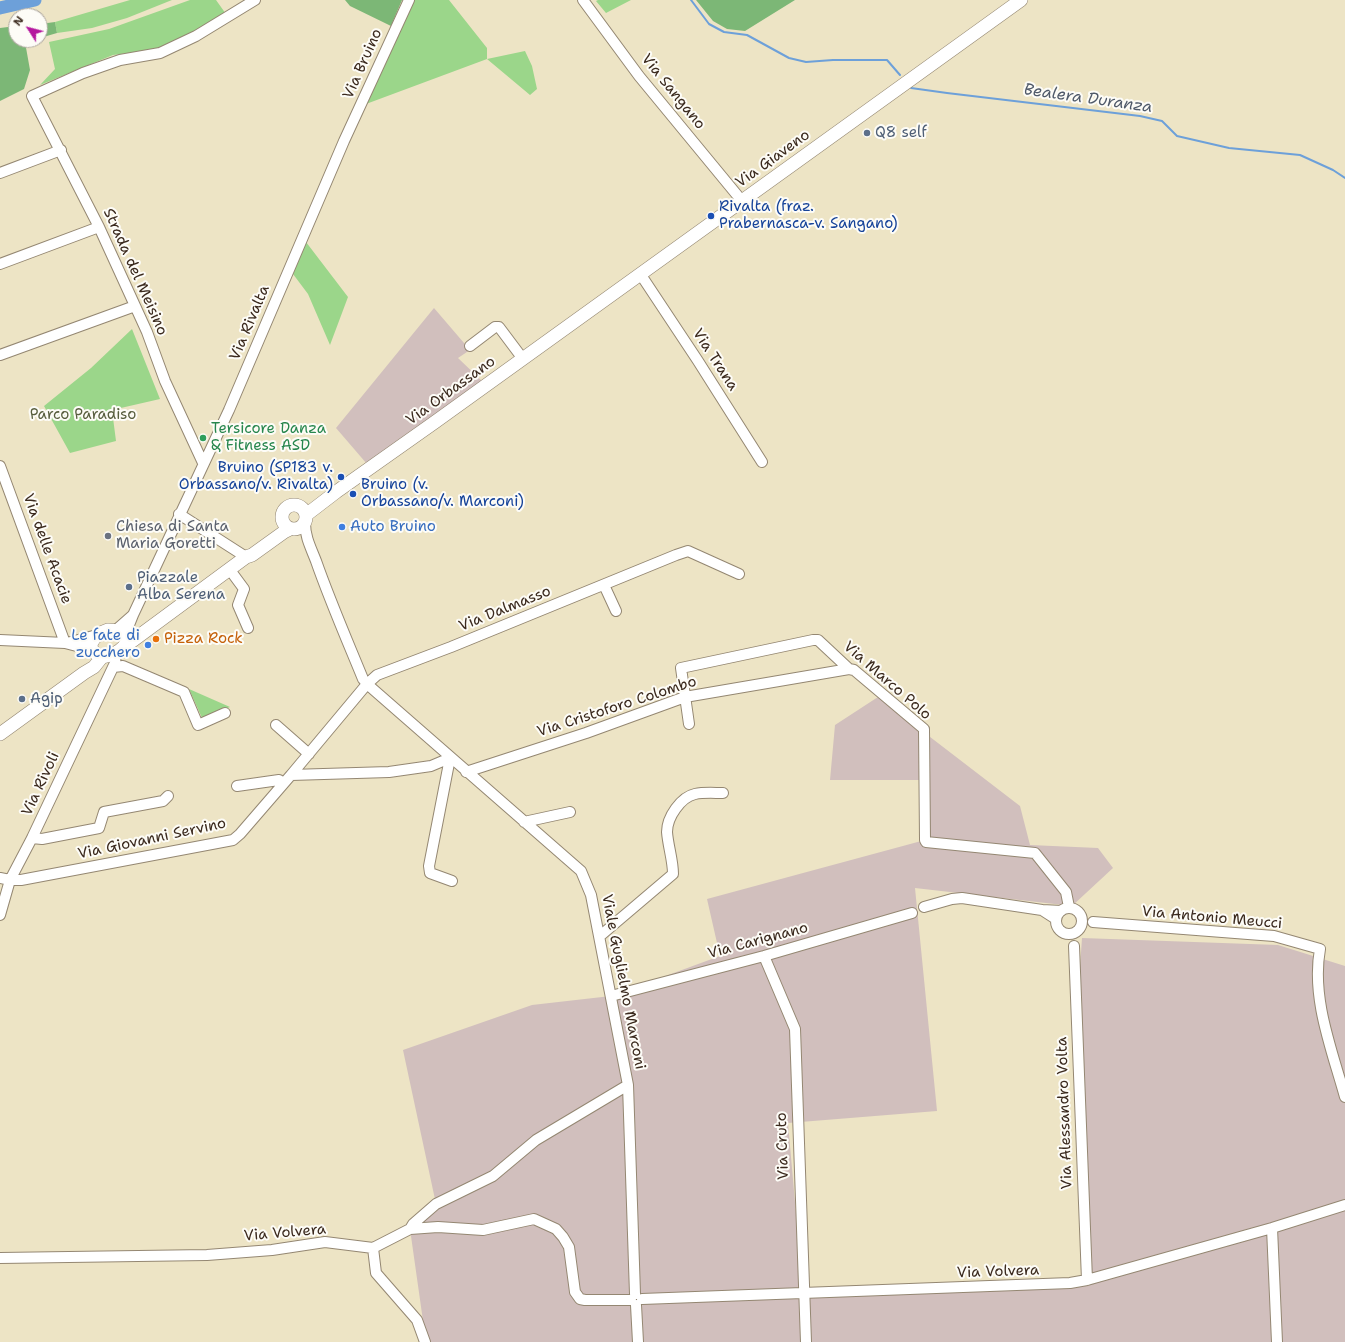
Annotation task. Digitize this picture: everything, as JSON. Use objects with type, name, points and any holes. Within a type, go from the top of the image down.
[{"type":"main road","name":"Via Giaveno","points":[[523,359],[1021,0]]},
{"type":"main road","name":"Via Orbassano","points":[[96,653],[120,641],[146,632],[157,621],[230,570],[277,529],[297,521],[523,359]]},
{"type":"main road","name":"Via Orbassano","points":[[97,635],[108,630],[120,641]]},
{"type":"main road","points":[[0,734],[84,673],[96,653],[91,646],[97,635]]},
{"type":"street","name":"Strada del Meisino","points":[[203,463],[184,424],[135,306],[99,227],[61,150],[32,96],[83,73],[120,60],[160,53],[196,36],[255,0]]},
{"type":"street","name":"Via Bruino","points":[[344,141],[409,0]]},
{"type":"street","name":"Via Sangano","points":[[583,0],[639,76],[742,201]]},
{"type":"street","name":"Via Rivalta","points":[[120,641],[228,410],[344,141]]},
{"type":"street","points":[[0,173],[61,150]]},
{"type":"street","points":[[0,264],[99,227]]},
{"type":"street","name":"Via Trana","points":[[641,275],[762,462]]},
{"type":"street","points":[[0,355],[135,306]]},
{"type":"street","name":"Via Orbassano","points":[[470,346],[495,327],[499,327],[523,359]]},
{"type":"street","name":"Via delle Acacie","points":[[0,466],[65,643]]},
{"type":"street","points":[[179,514],[246,557]]},
{"type":"street","name":"Viale Guglielmo Marconi","points":[[297,521],[314,568],[326,591],[363,679],[450,758],[581,871],[591,895],[628,1085],[638,1342]]},
{"type":"street","name":"Via Dalmasso","points":[[291,775],[367,684],[377,675],[451,647],[688,551],[739,574]]},
{"type":"street","points":[[230,570],[244,589],[238,605],[248,628]]},
{"type":"street","points":[[604,585],[616,611]]},
{"type":"street","points":[[65,643],[97,635]]},
{"type":"street","points":[[0,640],[65,643],[96,653],[113,667],[123,666],[184,692],[198,725],[226,713]]},
{"type":"street","name":"Via Marco Polo","points":[[689,724],[681,668],[818,640],[849,668],[854,670],[924,730],[926,842],[1035,853],[1066,892],[1068,898],[1062,912]]},
{"type":"street","name":"Via Rivoli","points":[[0,915],[5,879],[32,838],[113,667],[120,641]]},
{"type":"street","name":"Via Cristoforo Colombo","points":[[466,772],[586,733],[685,698],[849,668]]},
{"type":"street","points":[[276,726],[310,754]]},
{"type":"street","points":[[291,775],[389,772],[431,766],[450,758]]},
{"type":"street","points":[[450,758],[429,866],[430,873],[452,881]]},
{"type":"street","name":"Via Giovanni Servino","points":[[5,879],[21,880],[233,840],[240,834],[291,775]]},
{"type":"street","points":[[237,786],[279,780],[284,783]]},
{"type":"street","points":[[600,936],[673,874],[667,831],[669,821],[676,809],[686,799],[694,794],[723,793]]},
{"type":"street","points":[[32,838],[42,839],[99,828],[104,812],[163,801],[168,796]]},
{"type":"street","points":[[524,822],[570,812]]},
{"type":"street","points":[[924,907],[952,899],[962,898],[1062,912],[1076,909],[1079,912],[1080,925],[1073,933],[1064,933]]},
{"type":"street","points":[[1062,912],[1058,928],[1069,938],[1074,946]]},
{"type":"street","name":"Via Carignano","points":[[611,996],[764,956],[912,913]]},
{"type":"street","name":"Via Antonio Meucci","points":[[1080,925],[1093,922],[1274,936],[1320,949],[1318,961],[1321,1011],[1345,1096]]},
{"type":"street","name":"Via Alessandro Volta","points":[[1080,925],[1074,946],[1087,1280]]},
{"type":"street","name":"Via Cruto","points":[[764,956],[794,1029],[806,1342]]},
{"type":"street","points":[[410,1229],[413,1224],[436,1204],[493,1176],[536,1140],[628,1085]]},
{"type":"street","name":"Via Volvera","points":[[0,1258],[207,1255],[272,1250],[325,1242],[373,1248],[410,1229],[438,1227],[483,1230],[534,1219],[556,1229],[563,1237],[569,1248],[575,1292],[580,1299],[585,1300],[1037,1286],[1087,1280],[1272,1228],[1345,1205]]},
{"type":"street","points":[[1272,1228],[1277,1342]]},
{"type":"street","points":[[373,1248],[376,1273],[418,1320],[425,1342]]},
{"type":"shaded area","points":[[434,308],[470,350],[458,358],[482,381],[367,464],[336,428]]},
{"type":"shaded area","points":[[878,697],[1020,806],[1030,845],[1098,848],[1113,868],[1072,906],[915,888],[937,1111],[788,1123],[803,1293],[1087,1280],[1080,967],[1082,938],[1278,945],[1345,966],[1345,1342],[426,1342],[410,1229],[436,1204],[403,1050],[532,1005],[611,996],[720,956],[707,899],[925,840],[920,780],[830,780],[835,725]]},
{"type":"green space","points":[[130,0],[172,0],[127,18],[92,28],[57,33],[55,22]]},
{"type":"green space","points":[[190,0],[216,0],[226,14],[188,36],[160,49],[113,55],[40,85],[55,69],[49,42],[109,29]]},
{"type":"green space","points":[[345,0],[402,0],[391,26],[350,6]]},
{"type":"green space","points":[[412,0],[449,0],[487,48],[487,59],[366,104]]},
{"type":"green space","points":[[631,0],[606,13],[596,1]]},
{"type":"green space","points":[[696,0],[795,0],[745,31],[727,29],[713,21]]},
{"type":"green space","points":[[55,22],[57,33],[48,36],[48,23]]},
{"type":"green space","points":[[8,27],[8,48],[26,48],[30,70],[24,89],[0,101],[0,28]]},
{"type":"green space","points":[[525,51],[532,66],[537,89],[530,95],[487,59]]},
{"type":"green space","points":[[306,242],[348,297],[330,345],[308,294],[293,274]]},
{"type":"green space","name":"Parco Paradiso","points":[[132,329],[160,399],[112,410],[116,441],[70,453],[44,406],[91,368]]},
{"type":"green space","points":[[189,689],[230,707],[202,718]]},
{"type":"waterway","points":[[0,8],[35,0]]},
{"type":"waterway","name":"Bealera Duranza","points":[[691,0],[709,24],[724,32],[747,35],[789,58],[806,62],[833,60],[887,60],[900,75]]},
{"type":"waterway","name":"Bealera Duranza","points":[[911,88],[1140,116],[1162,121],[1177,136],[1229,148],[1300,155],[1333,170],[1345,178]]},
{"type":"place","name":"Q8 self","points":[[867,133]]},
{"type":"place","name":"Rivalta (fraz. Prabernasca-v. Sangano)","points":[[711,216]]},
{"type":"place","name":"Tersicore Danza & Fitness ASD","points":[[203,438]]},
{"type":"place","name":"Bruino (SP183 v. Orbassano/v. Rivalta)","points":[[341,477]]},
{"type":"place","name":"Bruino (v. Orbassano/v. Marconi)","points":[[353,494]]},
{"type":"place","name":"Auto Bruino","points":[[342,527]]},
{"type":"place","name":"Chiesa di Santa Maria Goretti","points":[[108,536]]},
{"type":"place","name":"Piazzale Alba Serena","points":[[129,587]]},
{"type":"place","name":"Pizza Rock","points":[[156,639]]},
{"type":"place","name":"Le fate di zucchero","points":[[148,645]]},
{"type":"place","name":"Agip","points":[[22,699]]}]
